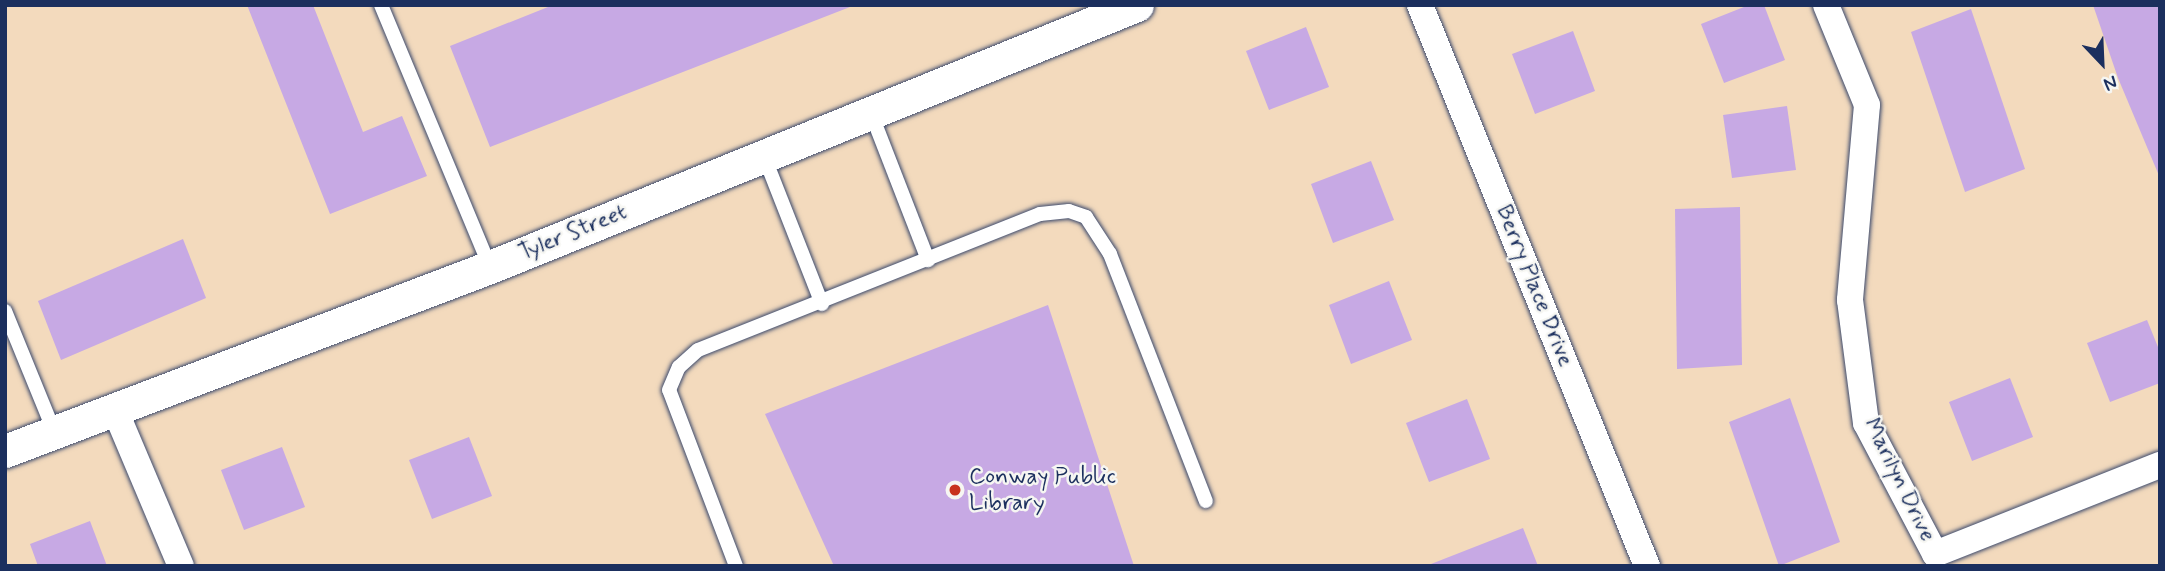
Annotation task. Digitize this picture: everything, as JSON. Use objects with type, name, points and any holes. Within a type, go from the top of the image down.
[{"type":"street","name":"Tyler Street","points":[[5,451],[490,267],[1138,5]]},
{"type":"street","name":"Berry Place Drive","points":[[1420,5],[1647,566]]},
{"type":"street","name":"Marilyn Drive","points":[[1826,5],[1867,105],[1850,300],[1866,423],[1935,554],[2160,465]]},
{"type":"street","points":[[115,410],[181,566]]},
{"type":"lane","points":[[381,5],[490,267]]},
{"type":"lane","points":[[871,113],[928,260]]},
{"type":"lane","points":[[764,156],[822,304]]},
{"type":"lane","points":[[736,566],[669,390],[678,367],[698,350],[822,304],[1040,214],[1069,211],[1086,217],[1110,254],[1206,501]]},
{"type":"lane","points":[[5,311],[54,431]]},
{"type":"building","points":[[247,5],[313,5],[363,132],[402,116],[427,176],[330,214]]},
{"type":"building","points":[[553,5],[850,7],[490,147],[450,46]]},
{"type":"building","points":[[1749,5],[1764,5],[1785,60],[1724,83],[1701,24]]},
{"type":"building","points":[[2093,5],[2160,5],[2160,178],[2118,78]]},
{"type":"building","points":[[1971,9],[2025,169],[1965,192],[1911,32]]},
{"type":"building","points":[[1306,27],[1329,87],[1269,110],[1246,51]]},
{"type":"building","points":[[1573,31],[1595,91],[1535,114],[1512,54]]},
{"type":"building","points":[[1787,106],[1796,170],[1732,178],[1723,115]]},
{"type":"building","points":[[1371,161],[1394,220],[1333,243],[1311,184]]},
{"type":"building","points":[[1740,207],[1742,365],[1677,369],[1675,209]]},
{"type":"building","points":[[183,239],[206,298],[61,360],[38,301]]},
{"type":"building","points":[[1389,281],[1412,340],[1351,364],[1329,305]]},
{"type":"building","name":"Conway Public Library","points":[[1048,305],[1134,566],[834,566],[765,414]]},
{"type":"building","points":[[2147,320],[2160,352],[2160,383],[2110,402],[2087,343]]},
{"type":"building","points":[[2010,378],[2033,437],[1972,461],[1949,402]]},
{"type":"building","points":[[1790,398],[1840,542],[1779,566],[1729,422]]},
{"type":"building","points":[[1467,399],[1490,459],[1429,482],[1406,423]]},
{"type":"building","points":[[469,437],[492,496],[432,519],[409,460]]},
{"type":"building","points":[[282,447],[305,507],[244,530],[221,470]]},
{"type":"building","points":[[90,521],[107,566],[38,566],[30,544]]},
{"type":"building","points":[[1523,528],[1538,566],[1431,566],[1431,564]]},
{"type":"place","name":"Conway Public Library","points":[[955,490]]}]
